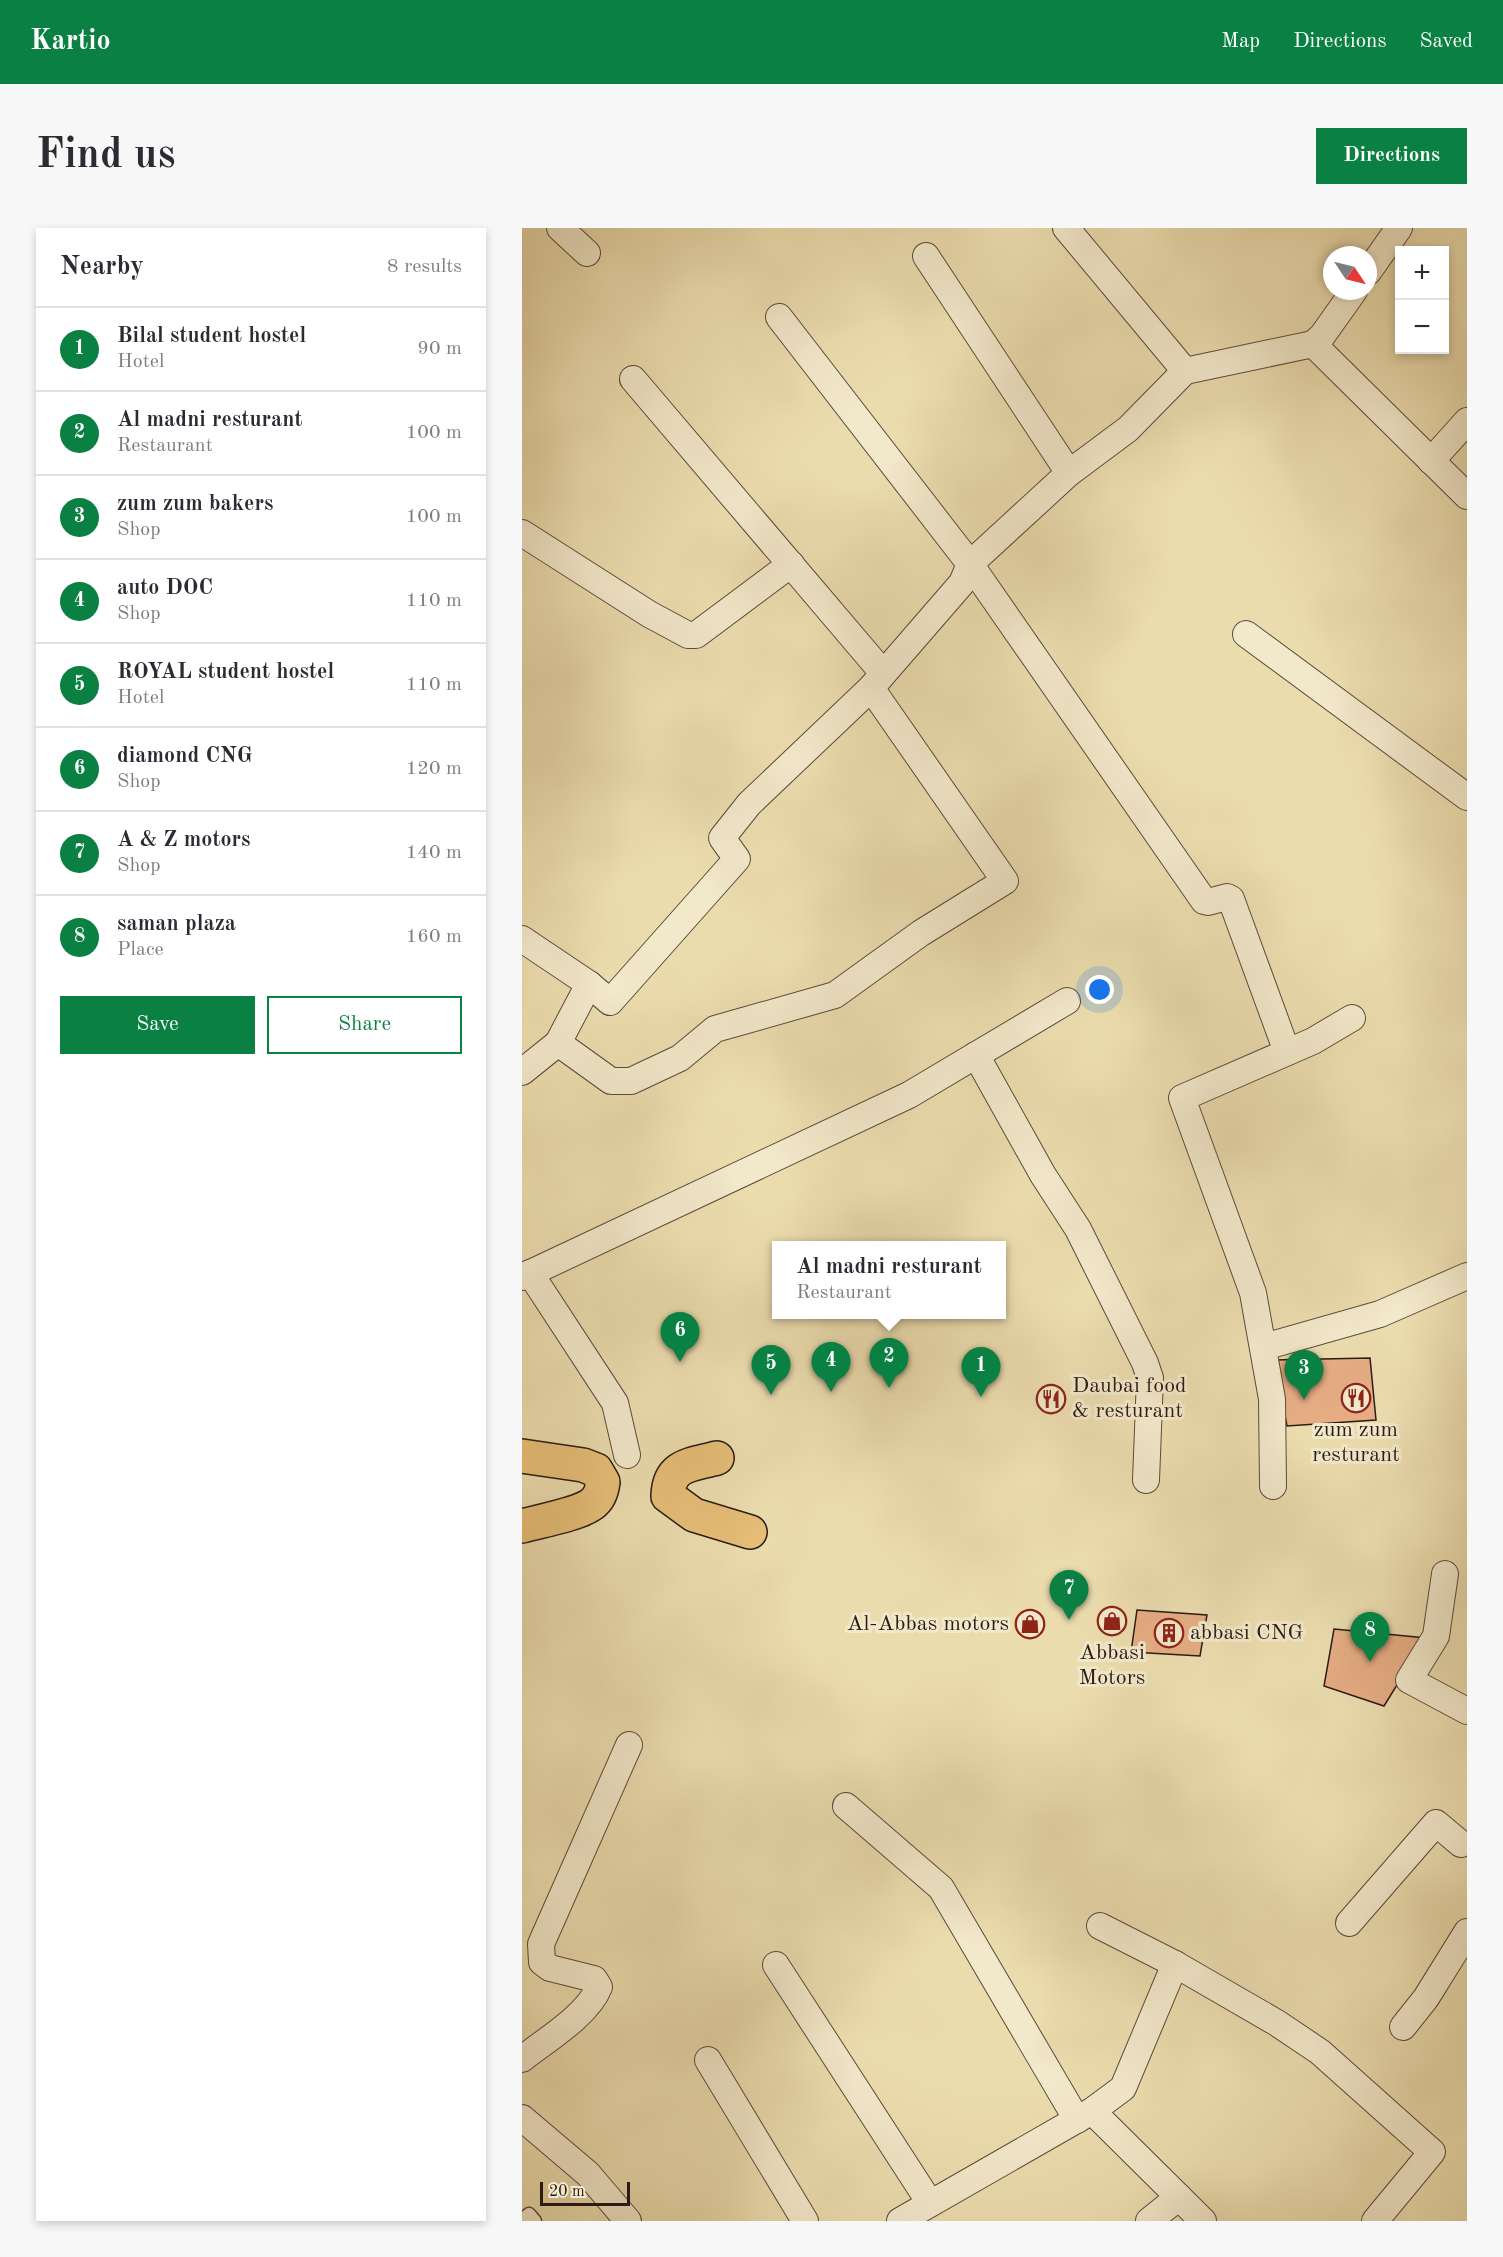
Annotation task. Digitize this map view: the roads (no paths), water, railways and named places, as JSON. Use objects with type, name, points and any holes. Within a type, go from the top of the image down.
[{"type":"main road","points":[[522,1456],[584,1465],[596,1470],[603,1482],[601,1492],[593,1504],[522,1526]]},
{"type":"main road","points":[[717,1458],[676,1471],[668,1482],[668,1496],[694,1515],[750,1532]]},
{"type":"street","points":[[560,228],[586,253]]},
{"type":"street","points":[[1066,228],[1185,371]]},
{"type":"street","points":[[1377,259],[1399,228]]},
{"type":"street","points":[[926,256],[1069,473]]},
{"type":"street","points":[[522,939],[589,984],[610,1002],[737,859],[722,838],[749,804],[877,681],[962,583],[970,564],[1069,473],[1128,429],[1185,371],[1313,344],[1322,336],[1348,300]]},
{"type":"street","points":[[779,316],[970,564],[1204,901],[1227,897],[1231,899],[1287,1052]]},
{"type":"street","points":[[1313,344],[1467,496]]},
{"type":"street","points":[[558,1042],[611,1081],[631,1081],[680,1058],[715,1029],[835,996],[921,933],[1005,881],[877,681],[791,564],[633,379]]},
{"type":"street","points":[[1431,461],[1467,421]]},
{"type":"street","points":[[522,533],[649,614],[688,635],[696,635],[791,564]]},
{"type":"street","points":[[1246,634],[1467,798]]},
{"type":"street","points":[[522,1072],[558,1042],[589,984]]},
{"type":"street","points":[[627,1455],[615,1403],[526,1275],[909,1095],[1067,1001]]},
{"type":"street","points":[[1273,1486],[1272,1399],[1253,1293],[1182,1098],[1313,1041],[1352,1018]]},
{"type":"street","points":[[976,1055],[1043,1174],[1078,1230],[1145,1363],[1150,1378],[1146,1479]]},
{"type":"street","points":[[1264,1347],[1380,1314],[1467,1276]]},
{"type":"street","points":[[1445,1574],[1436,1636],[1408,1680],[1467,1711]]},
{"type":"street","points":[[522,2059],[594,2000],[599,1987],[594,1979],[550,1968],[542,1962],[541,1944],[629,1745]]},
{"type":"street","points":[[846,1806],[941,1888],[1085,2116],[1179,2197],[1203,2221]]},
{"type":"street","points":[[1349,1923],[1436,1822],[1465,1845]]},
{"type":"street","points":[[1100,1926],[1175,1964],[1277,2023],[1320,2052],[1432,2152],[1375,2221]]},
{"type":"street","points":[[1403,2027],[1426,1998],[1467,1932]]},
{"type":"street","points":[[900,2221],[1085,2116],[1123,2088],[1175,1964]]},
{"type":"street","points":[[776,1965],[930,2204]]},
{"type":"street","points":[[708,2060],[805,2221]]},
{"type":"street","points":[[522,2118],[588,2174],[628,2221]]},
{"type":"street","points":[[1149,2221],[1179,2197]]},
{"type":"lane","points":[[522,2220],[530,2214],[535,2221]]},
{"type":"place","name":"diamond CNG","points":[[680,1362]]},
{"type":"place","name":"Al madni resturant","points":[[889,1388]]},
{"type":"place","name":"auto DOC","points":[[831,1392]]},
{"type":"place","name":"ROYAL student hostel","points":[[771,1395]]},
{"type":"place","name":"Bilal student hostel","points":[[981,1397]]},
{"type":"place","name":"zum zum resturant","points":[[1356,1398]]},
{"type":"place","name":"Daubai food & resturant","points":[[1051,1399]]},
{"type":"place","name":"zum zum bakers","points":[[1304,1400]]},
{"type":"place","name":"A & Z motors","points":[[1069,1620]]},
{"type":"place","name":"Abbasi Motors","points":[[1112,1621]]},
{"type":"place","name":"Al-Abbas motors","points":[[1030,1624]]},
{"type":"place","name":"abbasi CNG","points":[[1169,1633]]},
{"type":"place","name":"saman plaza","points":[[1370,1662]]}]
